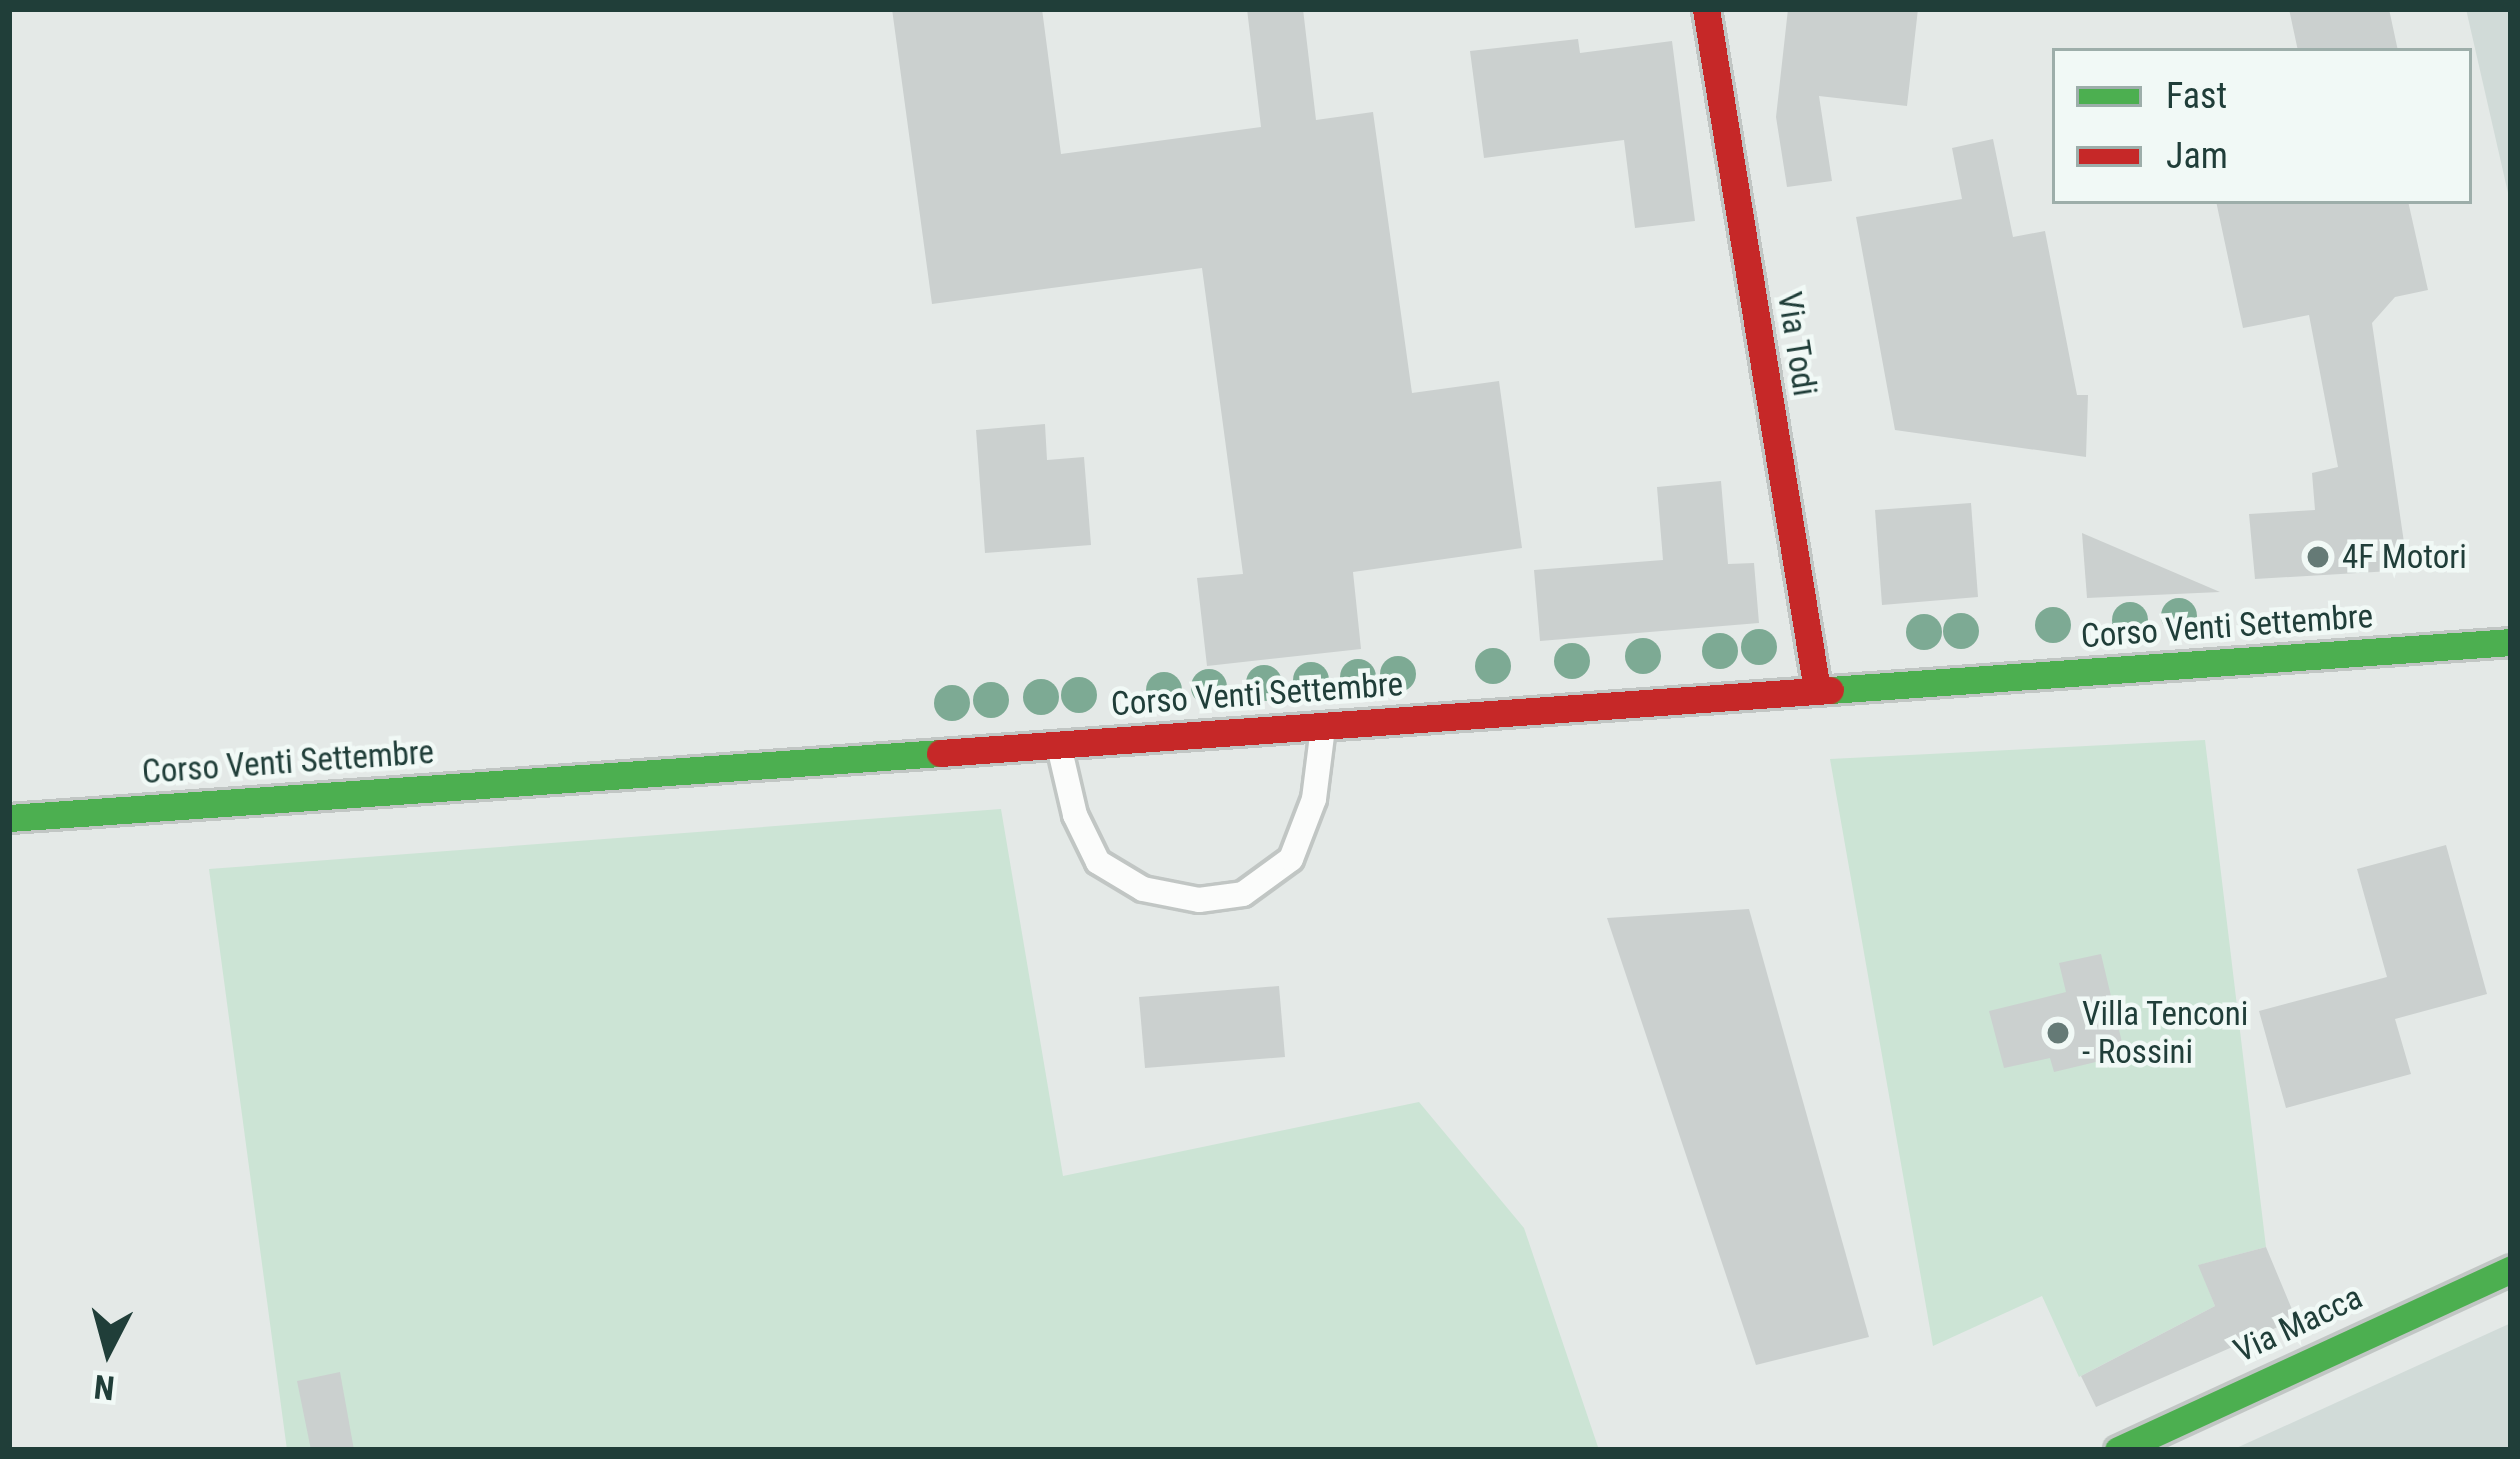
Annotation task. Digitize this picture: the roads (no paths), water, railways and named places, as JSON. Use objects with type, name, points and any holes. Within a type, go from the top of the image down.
[{"type":"street","name":"Via Todi","points":[[1706,9],[1817,690]]},
{"type":"street","name":"Corso Venti Settembre","points":[[9,818],[2511,642]]},
{"type":"street","name":"Via Macca","points":[[2118,1450],[2511,1269]]},
{"type":"lane","points":[[1058,744],[1075,814],[1098,862],[1143,889],[1199,900],[1243,894],[1291,859],[1314,799],[1323,725]]},
{"type":"place","name":"4F Motori","points":[[2318,557]]},
{"type":"place","name":"Villa Tenconi - Rossini","points":[[2058,1033]]}]
